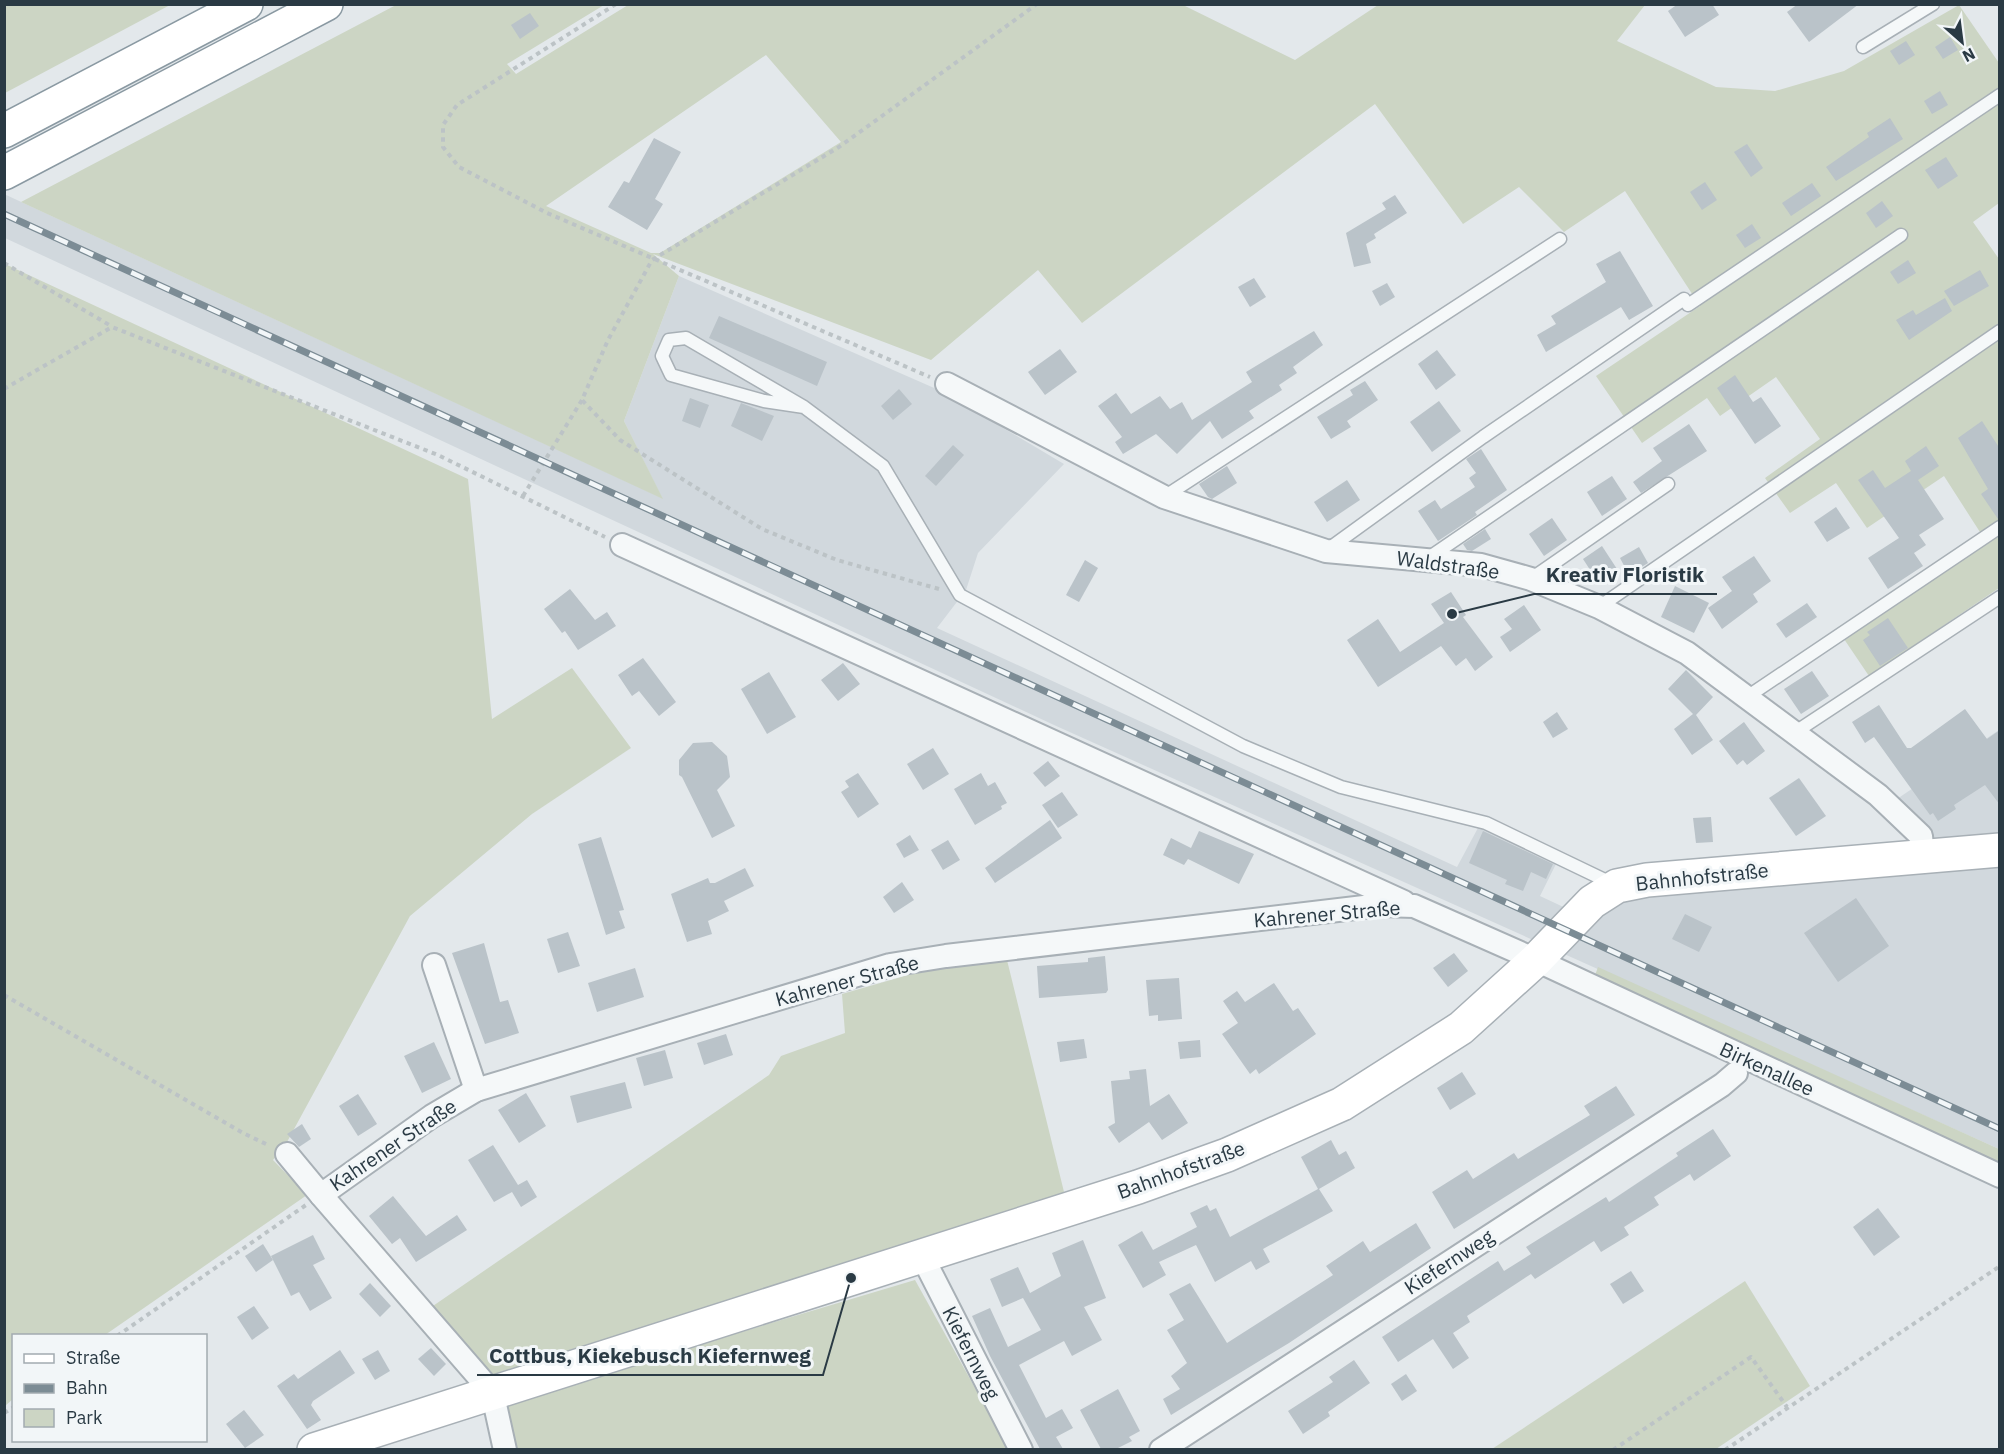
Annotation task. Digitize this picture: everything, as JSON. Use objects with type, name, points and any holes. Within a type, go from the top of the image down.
[{"type":"main road","points":[[4,131],[246,4]]},
{"type":"main road","points":[[4,173],[326,4]]},
{"type":"main road","name":"Bahnhofstraße","points":[[320,1449],[492,1391],[1138,1187],[1227,1155],[1320,1115],[1361,1092],[1461,1028],[1536,960],[1592,902],[1617,886],[1647,880],[2000,850]]},
{"type":"street","name":"Waldstraße","points":[[947,384],[1164,497],[1326,551],[1481,565],[1531,579],[1599,607],[1687,653],[1878,795],[1921,836],[1923,856]]},
{"type":"street","name":"Kahrener Straße","points":[[622,545],[1536,960]]},
{"type":"street","name":"Kahrener Straße","points":[[321,1195],[432,1116],[476,1090],[890,965],[946,956],[1381,905],[1414,906]]},
{"type":"street","name":"Birkenallee","points":[[1536,960],[2000,1176]]},
{"type":"street","points":[[434,965],[476,1090]]},
{"type":"street","name":"Kiefernweg","points":[[1161,1449],[1722,1085],[1736,1073]]},
{"type":"street","name":"Kahrener Straße","points":[[287,1154],[492,1391]]},
{"type":"street","name":"Kiefernweg","points":[[922,1256],[1021,1449]]},
{"type":"street","points":[[492,1391],[505,1449]]},
{"type":"lane","points":[[1863,47],[1933,4]]},
{"type":"lane","points":[[1326,551],[1483,437],[1684,299],[1688,305],[2000,95]]},
{"type":"lane","points":[[1426,560],[1901,235]]},
{"type":"lane","points":[[1164,497],[1560,239]]},
{"type":"lane","points":[[1599,607],[2000,331]]},
{"type":"lane","points":[[804,407],[764,401],[670,375],[662,356],[669,340],[686,339],[804,407],[883,466],[960,595],[1243,746],[1341,787],[1486,823],[1617,886]]},
{"type":"lane","points":[[1531,579],[1668,484]]},
{"type":"lane","points":[[1747,697],[2000,527]]},
{"type":"lane","points":[[1794,732],[2000,597]]},
{"type":"path","points":[[616,4],[458,105],[443,125],[443,147],[459,167],[547,213],[652,260],[815,325],[947,384]]},
{"type":"path","points":[[522,496],[582,400],[608,340],[652,260],[839,147],[1037,4]]},
{"type":"path","points":[[4,263],[112,327],[438,455],[622,545]]},
{"type":"path","points":[[4,389],[112,327]]},
{"type":"path","points":[[582,400],[620,440],[762,529],[837,560],[960,595]]},
{"type":"path","points":[[4,995],[243,1133],[287,1154]]},
{"type":"path","points":[[118,1334],[321,1195]]},
{"type":"path","points":[[1725,1449],[2000,1266]]},
{"type":"path","points":[[1613,1449],[1751,1357],[1787,1407]]},
{"type":"shaded area","points":[[4,194],[662,498],[624,421],[679,276],[941,391],[1064,464],[978,553],[966,590],[937,628],[1457,867],[1479,826],[1556,864],[1540,896],[1589,919],[1623,898],[1999,866],[1999,1149],[1054,725],[5,238]]},
{"type":"shaded area","points":[[1999,730],[1999,838],[1940,845],[1897,799]]},
{"type":"green space","points":[[5,4],[170,4],[170,5],[5,93]]},
{"type":"green space","points":[[396,5],[604,5],[507,64],[516,74],[628,5],[1183,5],[1295,60],[1378,5],[1645,5],[1617,41],[1716,87],[1775,91],[1844,71],[1959,5],[1999,63],[1999,203],[1973,222],[1999,259],[1999,588],[1869,676],[1844,639],[1987,543],[1944,476],[1867,528],[1836,483],[1790,513],[1765,478],[1820,439],[1776,377],[1720,416],[1707,398],[1642,443],[1596,376],[1700,306],[1625,191],[1564,232],[1519,187],[1463,224],[1375,104],[1082,323],[1038,270],[931,360],[653,254],[679,276],[624,421],[663,499],[21,202]],"holes":[[[766,55],[841,142],[660,253],[651,253],[546,206]]]},
{"type":"green space","points":[[5,264],[468,479],[492,719],[572,668],[631,748],[532,814],[410,916],[287,1142],[273,1160],[307,1195],[106,1334],[12,1334],[12,1400],[5,1406]]},
{"type":"green space","points":[[1006,956],[1065,1196],[493,1384],[430,1308],[769,1075],[781,1056],[845,1033],[842,994],[908,975]]},
{"type":"green space","points":[[1598,967],[1999,1149],[1999,1171],[1594,978]]},
{"type":"green space","points":[[915,1280],[1009,1449],[509,1449],[501,1404]]},
{"type":"green space","points":[[1745,1281],[1810,1386],[1716,1449],[1492,1449]]},
{"type":"building","points":[[1678,4],[1712,4],[1719,15],[1685,37],[1668,11]]},
{"type":"building","points":[[1798,4],[1859,4],[1809,42],[1787,12]]},
{"type":"building","points":[[530,13],[539,26],[520,39],[511,25]]},
{"type":"building","points":[[1950,37],[1958,50],[1943,59],[1935,47]]},
{"type":"building","points":[[1906,41],[1915,55],[1899,65],[1890,51]]},
{"type":"building","points":[[1940,91],[1948,105],[1932,114],[1924,101]]},
{"type":"building","points":[[1890,118],[1903,139],[1836,181],[1826,167],[1869,137],[1867,133]]},
{"type":"building","points":[[654,138],[681,152],[655,199],[663,204],[647,230],[608,207],[624,181],[629,183]]},
{"type":"building","points":[[1747,144],[1763,168],[1751,177],[1734,152]]},
{"type":"building","points":[[1946,157],[1958,176],[1938,189],[1925,170]]},
{"type":"building","points":[[1705,182],[1717,200],[1702,210],[1690,192]]},
{"type":"building","points":[[1812,183],[1821,196],[1791,216],[1782,203]]},
{"type":"building","points":[[1395,195],[1407,213],[1374,234],[1376,238],[1366,244],[1371,263],[1354,267],[1346,233],[1386,209],[1382,203]]},
{"type":"building","points":[[1882,201],[1893,216],[1876,228],[1866,213]]},
{"type":"building","points":[[1752,224],[1761,238],[1745,248],[1736,235]]},
{"type":"building","points":[[1620,251],[1653,306],[1629,320],[1621,307],[1546,352],[1537,335],[1556,324],[1551,316],[1606,282],[1596,264]]},
{"type":"building","points":[[1908,260],[1916,273],[1898,284],[1890,272]]},
{"type":"building","points":[[1980,270],[1989,286],[1954,306],[1944,291]]},
{"type":"building","points":[[1254,278],[1266,297],[1250,307],[1238,287]]},
{"type":"building","points":[[1387,283],[1395,297],[1380,306],[1372,291]]},
{"type":"building","points":[[1945,298],[1952,311],[1909,340],[1896,320],[1913,310],[1916,315]]},
{"type":"building","points":[[719,316],[827,362],[817,386],[709,338]]},
{"type":"building","points":[[1314,331],[1323,345],[1293,367],[1297,373],[1279,385],[1282,390],[1249,411],[1254,418],[1222,439],[1210,421],[1177,454],[1156,434],[1123,454],[1115,442],[1122,437],[1098,406],[1116,393],[1131,414],[1160,396],[1170,409],[1182,402],[1192,420],[1252,382],[1246,372]]},
{"type":"building","points":[[1060,349],[1077,372],[1045,395],[1028,372]]},
{"type":"building","points":[[1437,350],[1456,375],[1436,390],[1418,364]]},
{"type":"building","points":[[1735,375],[1753,402],[1761,397],[1781,426],[1755,444],[1717,388]]},
{"type":"building","points":[[1365,381],[1378,400],[1347,421],[1351,427],[1331,439],[1317,417],[1353,395],[1350,390]]},
{"type":"building","points":[[899,389],[912,404],[893,420],[881,406]]},
{"type":"building","points":[[690,398],[709,405],[700,428],[682,421]]},
{"type":"building","points":[[1439,401],[1461,431],[1432,452],[1410,422]]},
{"type":"building","points":[[741,403],[774,416],[762,441],[731,426]]},
{"type":"building","points":[[1982,421],[2000,449],[1998,519],[1981,494],[1988,489],[1958,438]]},
{"type":"building","points":[[1689,424],[1707,451],[1641,493],[1633,482],[1662,461],[1653,448]]},
{"type":"building","points":[[953,445],[964,455],[936,486],[925,476]]},
{"type":"building","points":[[1926,446],[1939,466],[1918,480],[1944,519],[1919,535],[1926,545],[1914,553],[1923,566],[1888,589],[1868,558],[1899,538],[1858,480],[1873,470],[1885,488],[1911,471],[1905,461]]},
{"type":"building","points":[[1481,449],[1507,490],[1475,512],[1477,515],[1438,541],[1418,511],[1435,500],[1441,509],[1475,487],[1469,478],[1476,473],[1466,459]]},
{"type":"building","points":[[1227,466],[1237,483],[1212,499],[1208,497],[1199,484]]},
{"type":"building","points":[[1612,476],[1627,499],[1602,516],[1587,492]]},
{"type":"building","points":[[1347,480],[1360,500],[1327,522],[1314,502]]},
{"type":"building","points":[[1836,507],[1850,528],[1827,542],[1814,522]]},
{"type":"building","points":[[1552,518],[1567,540],[1544,556],[1529,534]]},
{"type":"building","points":[[1485,529],[1491,539],[1472,551],[1467,550],[1463,544]]},
{"type":"building","points":[[1602,546],[1617,569],[1598,582],[1583,559]]},
{"type":"building","points":[[1639,547],[1648,563],[1629,575],[1620,558]]},
{"type":"building","points":[[1754,556],[1771,581],[1753,594],[1758,602],[1722,629],[1708,608],[1732,591],[1722,577]]},
{"type":"building","points":[[1085,560],[1098,568],[1079,602],[1066,595]]},
{"type":"building","points":[[1675,586],[1709,603],[1694,633],[1661,617]]},
{"type":"building","points":[[570,589],[595,620],[607,612],[616,626],[578,650],[565,631],[562,633],[544,609]]},
{"type":"building","points":[[1451,592],[1466,615],[1463,617],[1493,657],[1475,671],[1466,658],[1456,666],[1441,646],[1378,687],[1347,640],[1378,619],[1400,652],[1444,623],[1431,604]]},
{"type":"building","points":[[1807,603],[1817,617],[1786,638],[1776,624]]},
{"type":"building","points":[[1524,605],[1541,630],[1510,652],[1500,637],[1512,629],[1504,619]]},
{"type":"building","points":[[1888,618],[1908,648],[1880,666],[1863,640],[1870,635],[1867,632]]},
{"type":"building","points":[[643,658],[676,702],[659,716],[639,691],[632,696],[618,675]]},
{"type":"building","points":[[843,663],[860,684],[838,701],[821,680]]},
{"type":"building","points":[[1686,670],[1713,697],[1696,715],[1713,740],[1692,755],[1674,729],[1693,714],[1668,689]]},
{"type":"building","points":[[1812,671],[1829,696],[1801,714],[1784,689]]},
{"type":"building","points":[[769,672],[796,717],[767,734],[741,689]]},
{"type":"building","points":[[1879,705],[1907,748],[1911,748],[1965,709],[1987,739],[2000,730],[2000,805],[1985,785],[1954,805],[1956,809],[1938,821],[1933,813],[1930,815],[1874,737],[1865,743],[1852,722]]},
{"type":"building","points":[[1557,712],[1568,729],[1553,738],[1543,722]]},
{"type":"building","points":[[1744,722],[1765,751],[1747,765],[1743,760],[1737,765],[1719,741]]},
{"type":"building","points":[[712,742],[727,756],[730,777],[717,790],[735,826],[712,838],[679,775],[679,760],[693,743]]},
{"type":"building","points":[[933,748],[949,774],[923,790],[907,764]]},
{"type":"building","points":[[1048,761],[1060,776],[1045,787],[1033,773]]},
{"type":"building","points":[[858,773],[879,804],[858,818],[841,792],[849,787],[845,781]]},
{"type":"building","points":[[981,773],[988,786],[995,782],[1007,803],[1001,806],[1002,809],[975,825],[954,789]]},
{"type":"building","points":[[1799,778],[1826,816],[1796,836],[1769,798]]},
{"type":"building","points":[[1062,792],[1078,815],[1058,828],[1042,805]]},
{"type":"building","points":[[1711,817],[1713,842],[1696,843],[1693,818]]},
{"type":"building","points":[[1050,820],[1062,838],[995,883],[985,868]]},
{"type":"building","points":[[1199,831],[1254,854],[1239,884],[1188,859],[1184,865],[1163,855],[1171,838],[1191,848]]},
{"type":"building","points":[[1483,831],[1553,864],[1546,879],[1531,872],[1523,891],[1505,884],[1507,880],[1469,863]]},
{"type":"building","points":[[910,835],[919,850],[904,858],[896,844]]},
{"type":"building","points":[[601,837],[624,910],[619,911],[625,928],[606,935],[578,844]]},
{"type":"building","points":[[948,840],[960,860],[943,870],[931,850]]},
{"type":"building","points":[[745,868],[754,886],[724,901],[729,911],[708,921],[712,934],[687,942],[671,894],[708,878],[710,883],[715,883]]},
{"type":"building","points":[[902,882],[914,900],[894,913],[883,897]]},
{"type":"building","points":[[1856,898],[1889,946],[1838,982],[1804,933]]},
{"type":"building","points":[[1685,914],[1712,927],[1699,952],[1672,939]]},
{"type":"building","points":[[568,932],[580,966],[558,973],[547,939]]},
{"type":"building","points":[[484,943],[500,1002],[508,1000],[519,1033],[485,1044],[452,953]]},
{"type":"building","points":[[1454,953],[1468,971],[1448,987],[1433,968]]},
{"type":"building","points":[[1105,956],[1108,990],[1106,993],[1039,998],[1037,966],[1088,962],[1088,958]]},
{"type":"building","points":[[635,968],[644,997],[597,1012],[588,983]]},
{"type":"building","points":[[1179,978],[1182,1019],[1158,1021],[1158,1015],[1149,1016],[1146,980]]},
{"type":"building","points":[[1274,983],[1293,1011],[1298,1008],[1316,1034],[1259,1074],[1256,1069],[1250,1074],[1222,1034],[1238,1023],[1223,1001],[1237,991],[1245,1002]]},
{"type":"building","points":[[726,1034],[733,1055],[704,1065],[697,1043]]},
{"type":"building","points":[[1084,1039],[1087,1058],[1060,1062],[1057,1042]]},
{"type":"building","points":[[1200,1040],[1201,1057],[1180,1059],[1178,1042]]},
{"type":"building","points":[[434,1042],[451,1079],[422,1093],[404,1056]]},
{"type":"building","points":[[665,1050],[673,1078],[644,1086],[636,1058]]},
{"type":"building","points":[[1146,1069],[1150,1106],[1169,1094],[1188,1123],[1162,1140],[1149,1122],[1119,1143],[1108,1127],[1115,1123],[1111,1081],[1130,1079],[1129,1071]]},
{"type":"building","points":[[1462,1072],[1476,1094],[1450,1110],[1437,1088]]},
{"type":"building","points":[[625,1082],[632,1108],[577,1123],[570,1096]]},
{"type":"building","points":[[1616,1086],[1635,1115],[1454,1229],[1432,1192],[1467,1170],[1473,1179],[1514,1153],[1518,1159],[1590,1115],[1584,1106]]},
{"type":"building","points":[[526,1093],[546,1126],[519,1143],[498,1110]]},
{"type":"building","points":[[358,1094],[377,1124],[358,1136],[339,1106]]},
{"type":"building","points":[[302,1124],[311,1139],[299,1147],[287,1134]]},
{"type":"building","points":[[1713,1129],[1731,1156],[1694,1181],[1690,1174],[1654,1197],[1659,1205],[1624,1227],[1629,1235],[1601,1252],[1594,1241],[1535,1279],[1531,1274],[1467,1316],[1470,1322],[1453,1333],[1469,1358],[1453,1369],[1433,1339],[1398,1362],[1382,1337],[1498,1261],[1504,1271],[1531,1254],[1526,1247],[1606,1197],[1609,1202],[1678,1156],[1676,1153]]},
{"type":"building","points":[[1331,1140],[1339,1155],[1346,1151],[1355,1168],[1319,1189],[1333,1211],[1263,1249],[1270,1262],[1256,1270],[1251,1261],[1215,1282],[1196,1245],[1159,1262],[1166,1275],[1143,1288],[1118,1245],[1142,1231],[1153,1250],[1197,1227],[1190,1213],[1207,1205],[1210,1211],[1216,1208],[1230,1237],[1318,1189],[1301,1157]]},
{"type":"building","points":[[493,1145],[518,1185],[527,1180],[537,1197],[521,1207],[512,1192],[494,1202],[468,1160]]},
{"type":"building","points":[[393,1196],[426,1236],[457,1215],[467,1230],[416,1262],[400,1238],[392,1244],[369,1216]]},
{"type":"building","points":[[1878,1208],[1900,1237],[1874,1256],[1853,1227]]},
{"type":"building","points":[[1416,1223],[1431,1248],[1289,1343],[1171,1415],[1163,1399],[1180,1389],[1171,1376],[1187,1363],[1167,1330],[1184,1320],[1169,1294],[1190,1283],[1227,1343],[1333,1275],[1326,1266],[1363,1241],[1370,1252]]},
{"type":"building","points":[[313,1235],[325,1259],[313,1265],[332,1298],[310,1311],[299,1292],[291,1296],[271,1256]]},
{"type":"building","points":[[1083,1240],[1106,1298],[1084,1307],[1102,1340],[1072,1356],[1064,1341],[1019,1365],[1046,1418],[1062,1409],[1073,1428],[1056,1437],[1063,1449],[1040,1449],[990,1356],[972,1316],[990,1308],[1008,1347],[1041,1330],[1023,1298],[1002,1307],[990,1279],[1018,1267],[1030,1293],[1061,1276],[1052,1253]]},
{"type":"building","points":[[263,1244],[273,1260],[256,1272],[245,1256]]},
{"type":"building","points":[[1631,1271],[1644,1291],[1623,1304],[1610,1284]]},
{"type":"building","points":[[370,1283],[391,1306],[380,1317],[359,1294]]},
{"type":"building","points":[[254,1306],[269,1328],[252,1340],[237,1317]]},
{"type":"building","points":[[431,1348],[446,1364],[434,1376],[418,1359]]},
{"type":"building","points":[[340,1350],[355,1373],[313,1401],[311,1405],[321,1420],[307,1429],[277,1386],[294,1374],[298,1379]]},
{"type":"building","points":[[378,1350],[390,1371],[375,1380],[362,1359]]},
{"type":"building","points":[[1354,1360],[1370,1383],[1328,1412],[1330,1416],[1303,1434],[1288,1411],[1333,1382],[1329,1377]]},
{"type":"building","points":[[1406,1374],[1417,1391],[1402,1401],[1391,1384]]},
{"type":"building","points":[[1118,1389],[1140,1431],[1129,1437],[1132,1441],[1116,1449],[1101,1449],[1080,1410]]},
{"type":"building","points":[[244,1410],[264,1435],[245,1448],[226,1424]]},
{"type":"railway","points":[[4,214],[2000,1129]]},
{"type":"place","name":"Kreativ Floristik","points":[[1452,614]]},
{"type":"place","name":"Cottbus, Kiekebusch Kiefernweg","points":[[851,1278]]}]
